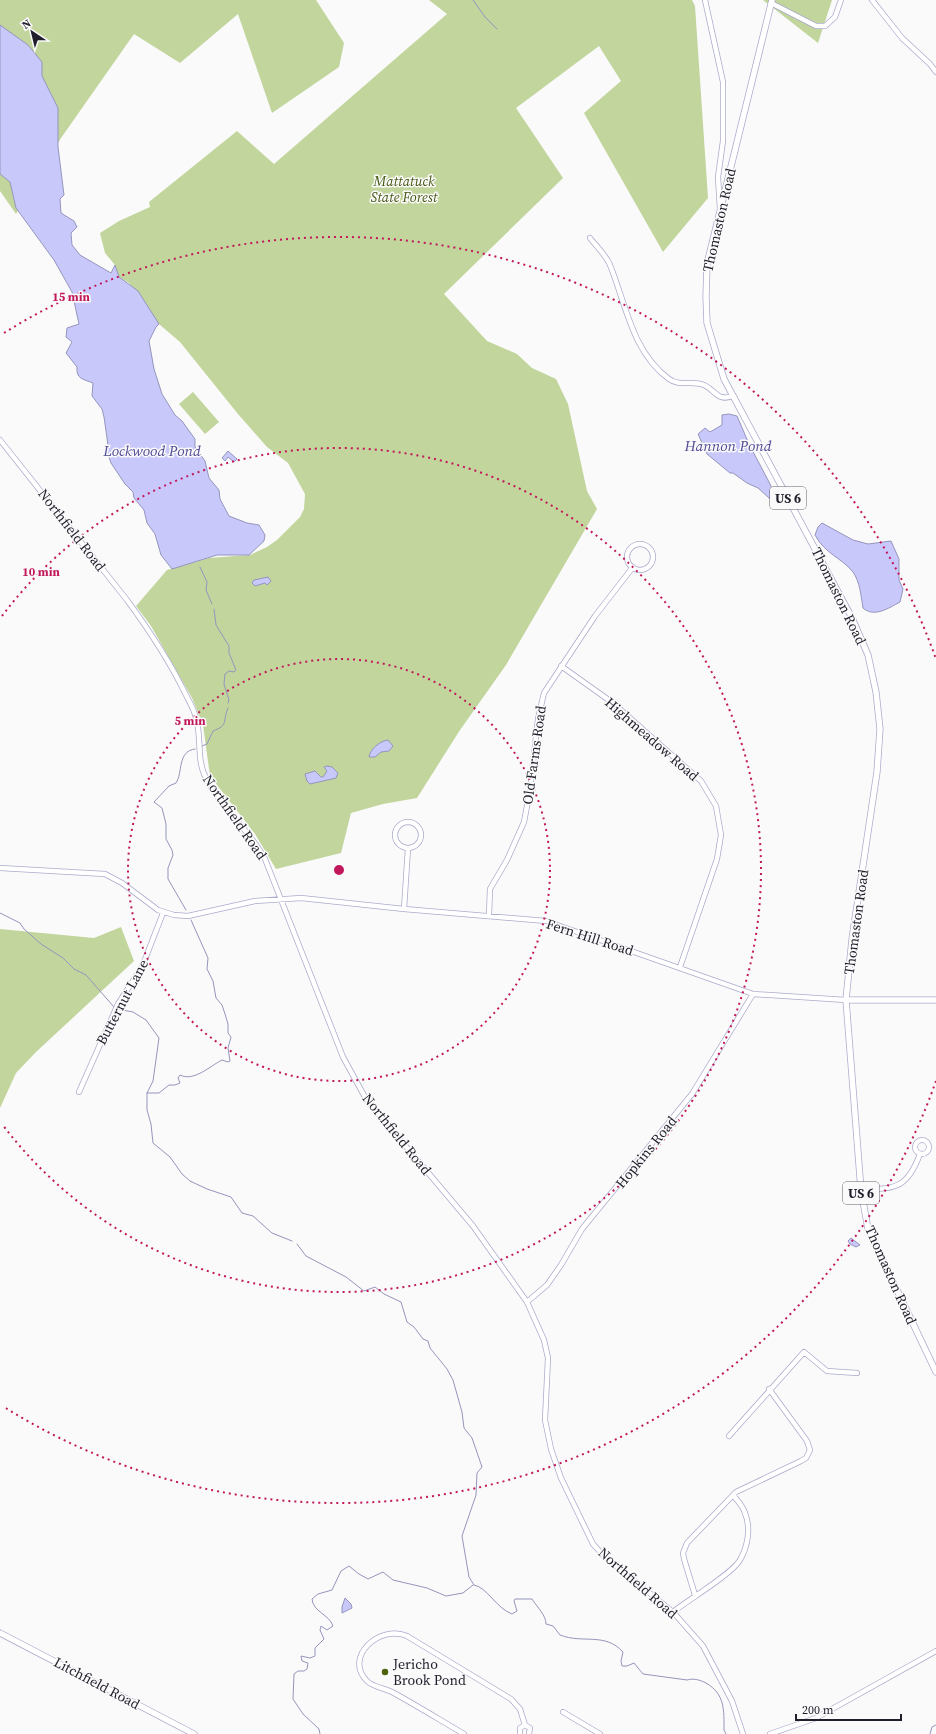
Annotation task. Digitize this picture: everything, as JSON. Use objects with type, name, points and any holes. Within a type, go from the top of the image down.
[{"type":"main road","name":"Thomaston Road","points":[[771,2],[707,264],[707,317],[716,356],[732,396],[852,618],[868,655],[876,692],[880,729],[877,772],[852,939],[846,1000],[861,1190],[868,1229],[936,1372]]},
{"type":"main road","points":[[846,1000],[936,1000]]},
{"type":"main road","name":"Litchfield Road","points":[[0,1633],[194,1734]]},
{"type":"street","points":[[705,0],[723,82],[723,141],[718,177],[720,210]]},
{"type":"street","points":[[771,2],[816,26],[825,26],[835,17],[841,0]]},
{"type":"street","points":[[872,0],[902,38],[930,64],[936,72]]},
{"type":"street","points":[[590,238],[609,264],[636,341],[655,366],[669,379],[682,384],[703,385],[718,397],[726,399],[732,396]]},
{"type":"street","name":"Northfield Road","points":[[0,440],[127,600],[164,655],[196,718],[205,777],[261,852],[281,898],[343,1056],[366,1099],[486,1242],[527,1302],[544,1340],[548,1358],[545,1420],[551,1449],[561,1478],[593,1544],[604,1556],[673,1612],[703,1646],[734,1705],[743,1734]]},
{"type":"street","points":[[640,544],[648,546],[653,553],[650,565],[643,569],[633,567],[628,559],[630,548],[640,544]]},
{"type":"street","name":"Old Farms Road","points":[[489,915],[490,889],[507,860],[524,822],[530,790],[540,704],[550,682],[595,616],[633,567]]},
{"type":"street","name":"Highmeadow Road","points":[[561,666],[613,703],[684,766],[700,781],[716,806],[721,835],[717,859],[680,967]]},
{"type":"street","points":[[409,822],[418,827],[421,836],[416,845],[408,848],[399,844],[395,835],[400,826],[409,822]]},
{"type":"street","points":[[404,909],[408,848]]},
{"type":"street","points":[[0,868],[106,874],[113,877],[141,899],[163,913]]},
{"type":"street","name":"Fern Hill Road","points":[[163,913],[174,916],[188,916],[239,904],[281,898],[301,898],[404,909],[546,921],[753,994],[846,1000]]},
{"type":"street","name":"Butternut Lane","points":[[79,1092],[116,1008],[142,967],[163,913]]},
{"type":"street","name":"Hopkins Road","points":[[527,1302],[547,1284],[561,1265],[582,1229],[692,1094],[753,994]]},
{"type":"street","points":[[861,1190],[882,1189],[900,1185],[911,1175],[920,1154]]},
{"type":"street","points":[[729,1436],[768,1389],[801,1354],[807,1353],[827,1371],[857,1373]]},
{"type":"street","points":[[695,1595],[684,1559],[685,1548],[733,1495],[742,1488],[801,1461],[806,1458],[810,1450],[807,1441],[768,1389]]},
{"type":"street","points":[[673,1612],[723,1576],[739,1561],[748,1536],[749,1525],[745,1511],[733,1495]]},
{"type":"street","points":[[464,1734],[391,1692],[366,1681],[360,1668],[360,1660],[369,1644],[387,1633],[394,1632],[406,1636],[511,1699],[520,1709],[525,1725],[530,1728],[530,1734]]},
{"type":"street","points":[[770,1734],[816,1718],[936,1652]]},
{"type":"street","points":[[563,1712],[600,1734]]},
{"type":"street","points":[[520,1734],[520,1728],[525,1725]]},
{"type":"street","points":[[743,1734],[748,1734]]},
{"type":"green space","points":[[0,0],[316,0],[344,43],[339,67],[272,113],[238,14],[180,63],[134,34],[61,138],[16,214],[0,191]]},
{"type":"green space","name":"Mattatuck State Forest","points":[[429,0],[692,0],[695,6],[708,198],[663,252],[584,113],[621,81],[599,46],[516,108],[563,178],[444,294],[487,341],[517,354],[532,368],[556,379],[568,404],[587,491],[597,509],[506,665],[460,730],[417,798],[383,804],[351,813],[341,853],[276,869],[255,834],[210,776],[203,725],[192,698],[151,626],[136,606],[167,570],[209,558],[250,555],[267,547],[277,540],[300,517],[304,509],[305,494],[288,463],[267,447],[238,414],[180,342],[159,324],[129,283],[119,277],[115,265],[105,253],[100,233],[119,221],[150,207],[149,202],[237,131],[274,164],[447,14]]},
{"type":"green space","points":[[763,0],[832,0],[818,43]]},
{"type":"green space","points":[[193,392],[219,422],[205,434],[179,404]]},
{"type":"green space","points":[[121,927],[134,961],[36,1052],[16,1073],[0,1108],[0,929],[94,938]]},
{"type":"water","name":"Lockwood Pond","points":[[0,25],[28,45],[42,62],[42,76],[58,108],[58,147],[64,195],[60,199],[61,213],[74,221],[77,227],[71,233],[72,245],[80,255],[111,273],[115,265],[119,277],[138,291],[159,324],[149,341],[154,369],[162,394],[175,415],[182,421],[195,439],[195,447],[205,461],[209,478],[219,490],[220,499],[229,516],[247,523],[259,525],[265,535],[264,541],[249,555],[217,555],[172,569],[161,555],[155,534],[147,523],[144,510],[134,498],[133,492],[125,484],[111,463],[106,449],[108,445],[102,409],[92,396],[93,383],[79,376],[77,367],[66,353],[72,342],[66,337],[67,328],[79,324],[72,292],[54,260],[16,208],[10,182],[0,174]]},
{"type":"water","name":"Hannon Pond","points":[[729,414],[737,416],[749,444],[772,488],[770,492],[779,507],[758,488],[747,483],[733,473],[730,473],[707,454],[698,434],[705,428],[710,432],[722,425],[722,415]]},
{"type":"water","points":[[228,451],[237,459],[234,462],[228,457],[225,461],[222,458]]},
{"type":"water","points":[[822,523],[853,540],[868,544],[891,541],[899,559],[899,580],[903,589],[900,602],[877,612],[867,611],[863,608],[859,585],[853,572],[824,547],[815,535],[818,527]]},
{"type":"water","points":[[268,577],[271,581],[267,585],[265,583],[255,586],[252,583],[254,580]]},
{"type":"water","points":[[388,740],[393,746],[389,751],[381,752],[375,757],[369,757],[371,751],[376,746]]},
{"type":"water","points":[[324,767],[332,767],[338,773],[336,778],[310,784],[307,781],[305,774],[315,771],[323,777],[327,771]]},
{"type":"water","points":[[851,1238],[860,1245],[856,1247],[850,1244],[848,1241]]},
{"type":"water","points":[[345,1598],[351,1604],[352,1608],[342,1613],[342,1607]]},
{"type":"waterway","points":[[473,0],[485,17],[497,29]]},
{"type":"waterway","points":[[200,567],[207,582],[206,590],[212,604]]},
{"type":"waterway","points":[[214,609],[216,625],[229,646],[229,653],[236,670],[234,672],[229,671],[225,674],[224,684],[229,700],[228,703]]},
{"type":"waterway","points":[[202,746],[207,744],[213,731],[223,725],[228,708]]},
{"type":"waterway","points":[[186,910],[168,879],[168,868],[173,855],[166,839],[166,824],[162,808],[154,802],[169,786],[176,783],[185,754],[195,749]]},
{"type":"waterway","points":[[0,913],[20,923],[24,929],[41,944],[63,958],[74,969],[86,975],[114,1007]]},
{"type":"waterway","points":[[147,1093],[159,1093],[169,1085],[180,1083],[178,1078],[180,1075],[185,1077],[196,1075],[222,1060],[228,1062],[230,1061],[228,1048],[231,1037],[228,1033],[228,1024],[222,1005],[216,998],[213,981],[207,969],[208,958],[191,920]]},
{"type":"waterway","points":[[117,1009],[133,1012],[146,1020],[159,1038],[153,1081],[147,1093],[147,1110],[151,1124],[153,1143],[170,1157],[182,1174],[190,1181],[207,1189],[231,1197],[242,1213],[253,1216],[272,1233],[292,1241]]},
{"type":"waterway","points":[[297,1244],[306,1256],[346,1277],[364,1291],[375,1287],[384,1294],[401,1302],[407,1322],[414,1327],[423,1339],[428,1341],[430,1348],[447,1369],[453,1380],[462,1412],[464,1428],[472,1438],[482,1467],[477,1473],[476,1495],[462,1536],[469,1577],[474,1585]]},
{"type":"waterway","points":[[320,1734],[319,1729],[303,1714],[293,1699],[294,1674],[298,1671],[304,1671],[307,1669],[308,1663],[302,1661],[301,1656],[310,1658],[315,1656],[315,1648],[324,1639],[320,1630],[321,1626],[327,1630],[333,1626],[331,1622],[315,1607],[312,1599],[318,1594],[332,1590],[341,1571],[349,1566],[368,1579],[383,1572],[393,1580],[427,1588],[446,1596],[463,1593],[473,1585]]},
{"type":"waterway","points":[[474,1585],[483,1590],[501,1607],[512,1614],[517,1611],[514,1601],[515,1599],[532,1599],[543,1614],[546,1624],[553,1626],[560,1635],[577,1639],[601,1640],[616,1646],[623,1652],[621,1661],[622,1666],[627,1666],[634,1663],[643,1674],[687,1680],[695,1679],[706,1683],[712,1687],[720,1697],[724,1716],[724,1730],[726,1734]]},
{"type":"waterway","points":[[930,1734],[932,1727],[936,1725]]},
{"type":"place","name":"Jericho Brook Pond","points":[[385,1672]]}]
